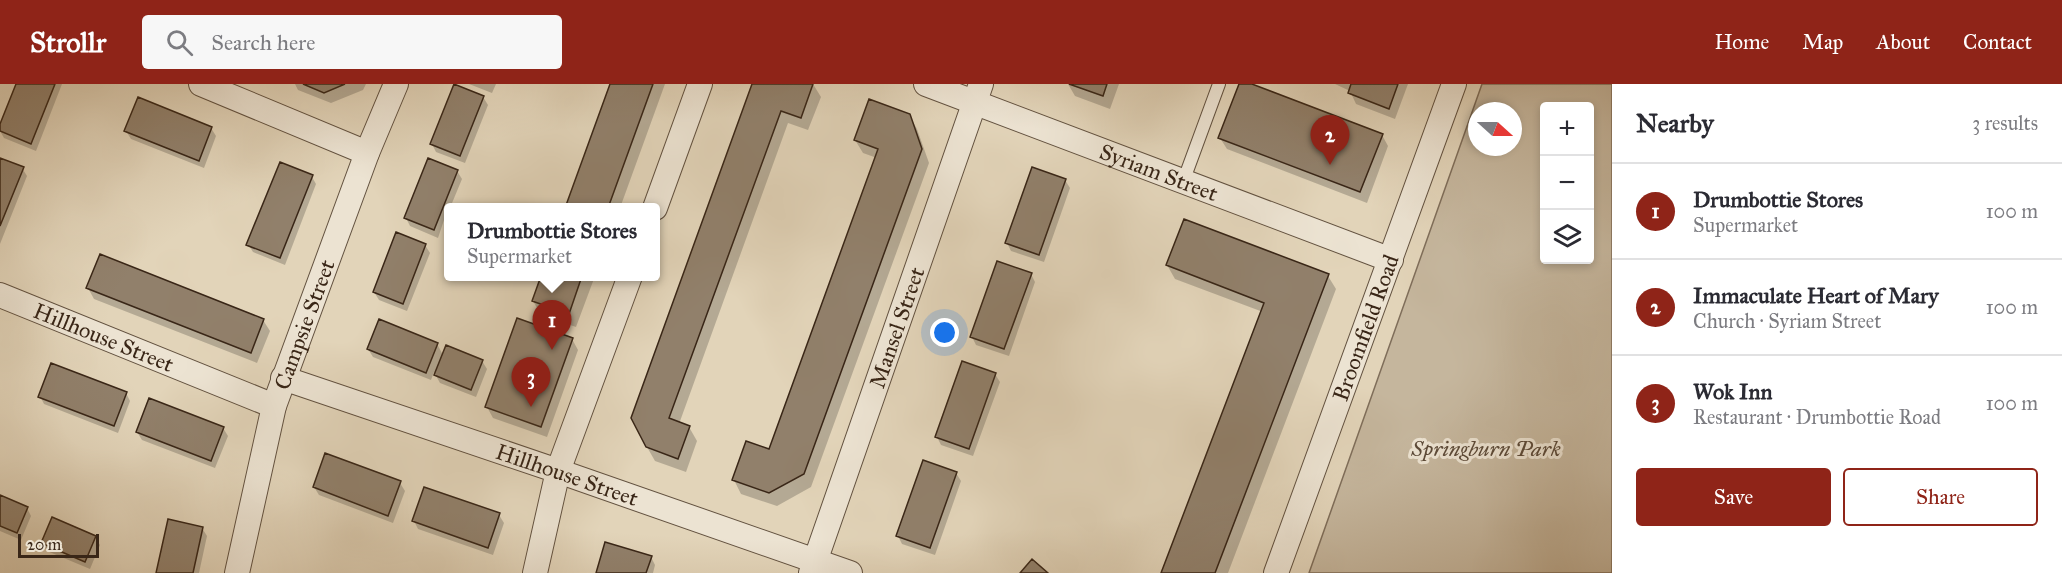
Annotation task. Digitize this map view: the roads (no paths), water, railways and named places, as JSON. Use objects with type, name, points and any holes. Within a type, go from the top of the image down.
[{"type":"street","points":[[201,84],[367,153]]},
{"type":"street","name":"Campsie Street","points":[[237,573],[274,406],[367,153],[396,84]]},
{"type":"street","points":[[656,203],[700,84]]},
{"type":"street","name":"Syriam Street","points":[[926,84],[978,94],[1183,182],[1391,261]]},
{"type":"street","name":"Broomfield Road","points":[[1276,573],[1454,84]]},
{"type":"street","name":"Mansel Street","points":[[813,567],[978,94]]},
{"type":"street","points":[[536,573],[558,471],[628,281]]},
{"type":"street","name":"Hillhouse Street","points":[[0,295],[274,406]]},
{"type":"street","name":"Hillhouse Street","points":[[284,378],[558,471],[813,567],[850,573]]},
{"type":"lane","points":[[1183,182],[1219,84]]},
{"type":"place","name":"Immaculate Heart of Mary","points":[[1330,165]]},
{"type":"place","name":"Drumbottie Stores","points":[[552,350]]},
{"type":"place","name":"Wok Inn","points":[[531,407]]},
{"type":"park label","name":"Springburn Park","points":[[1486,448]]}]
